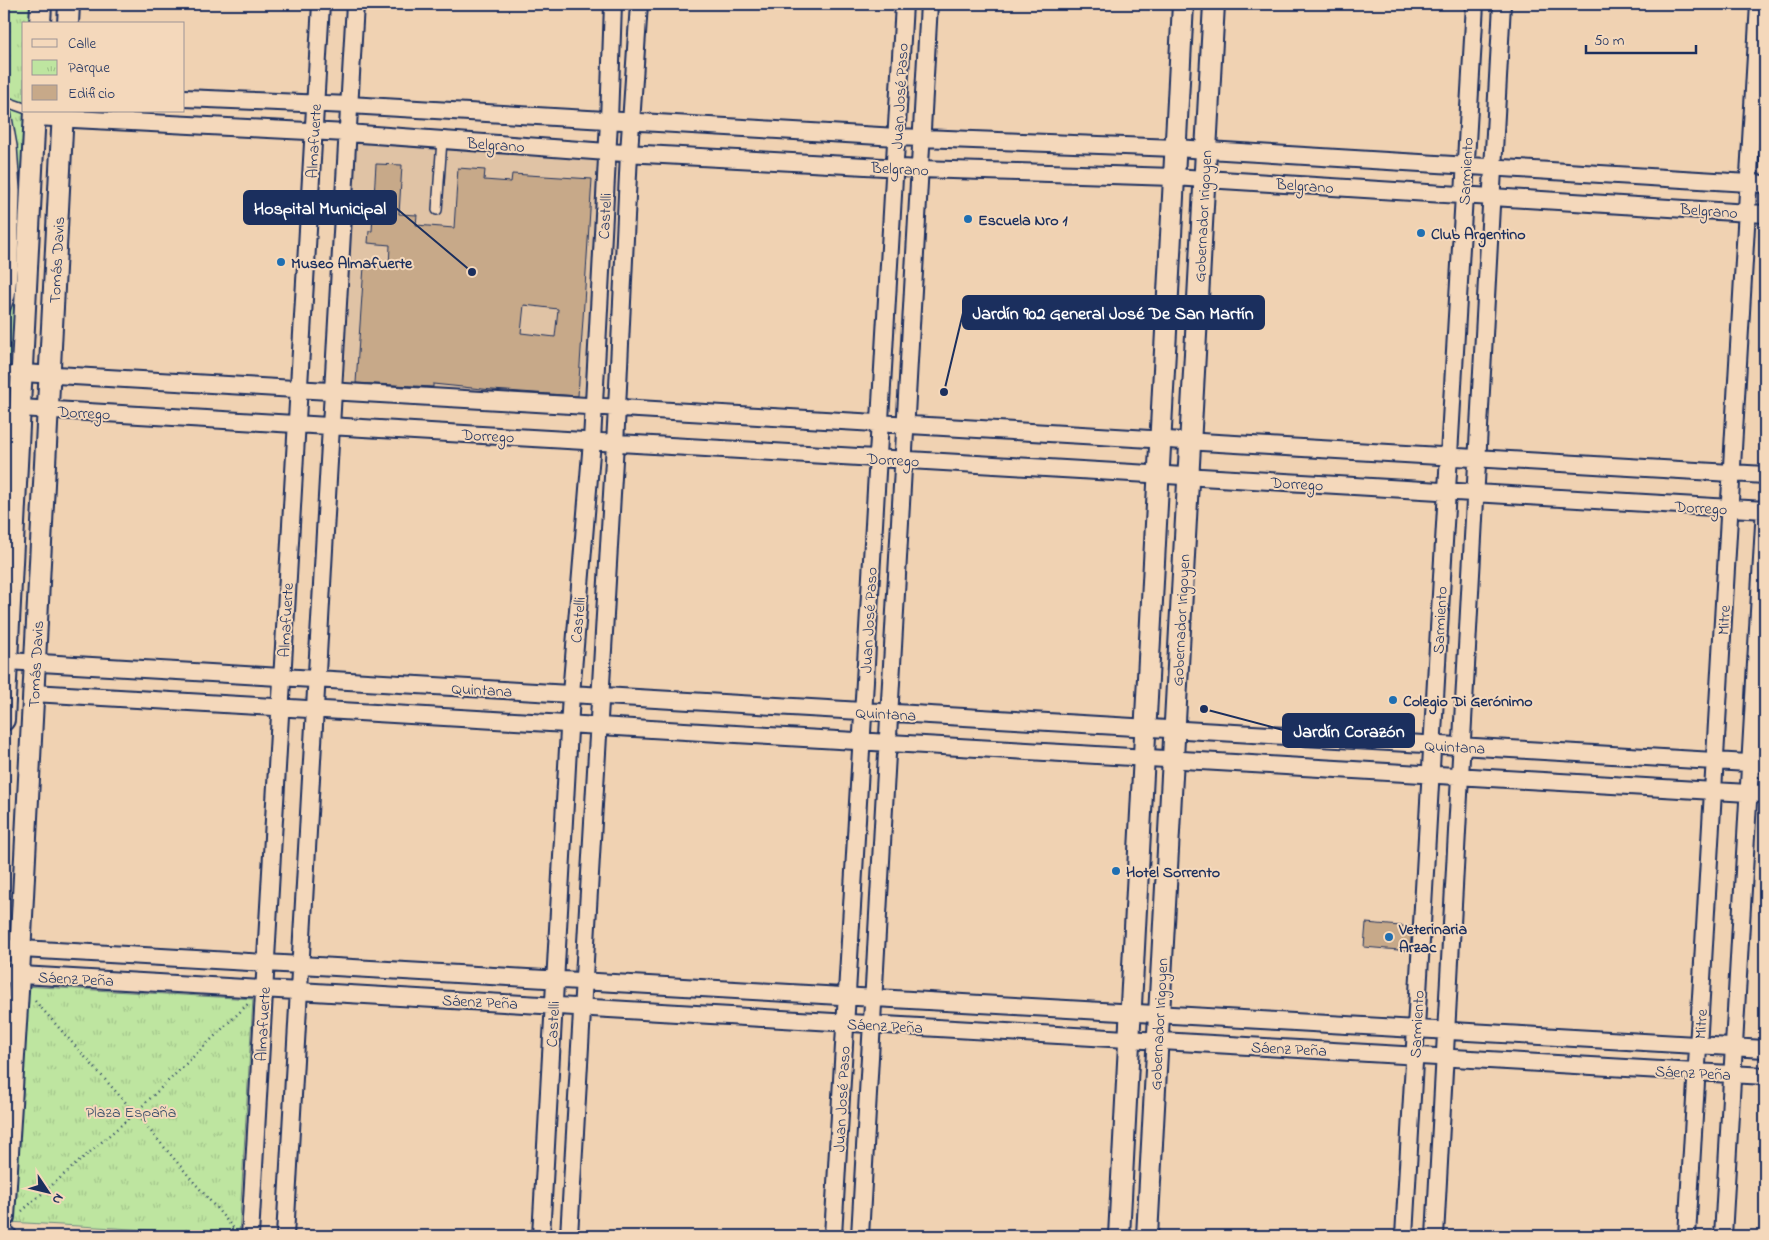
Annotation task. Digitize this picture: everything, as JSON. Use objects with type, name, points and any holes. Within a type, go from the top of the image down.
[{"type":"street","points":[[40,22],[41,4]]},
{"type":"street","points":[[68,22],[69,4]]},
{"type":"street","name":"Almafuerte","points":[[245,1236],[259,994],[265,963],[321,4]]},
{"type":"street","name":"Almafuerte","points":[[285,1236],[355,4]]},
{"type":"street","name":"Castelli","points":[[541,1236],[570,694],[594,407],[609,121],[613,4]]},
{"type":"street","name":"Castelli","points":[[570,1236],[617,408],[629,153],[639,4]]},
{"type":"street","name":"Juan José Paso","points":[[833,1236],[904,4]]},
{"type":"street","name":"Juan José Paso","points":[[860,1236],[929,4]]},
{"type":"street","name":"Gobernador Irigoyen","points":[[1119,1236],[1183,4]]},
{"type":"street","name":"Gobernador Irigoyen","points":[[1147,1236],[1214,4]]},
{"type":"street","name":"Sarmiento","points":[[1404,1236],[1475,4]]},
{"type":"street","name":"Sarmiento","points":[[1435,1236],[1502,4]]},
{"type":"street","name":"Mitre","points":[[1688,1236],[1759,4]]},
{"type":"street","name":"Belgrano","points":[[185,98],[349,105],[897,137],[1175,148],[1765,184]]},
{"type":"street","name":"Belgrano","points":[[32,112],[607,152],[895,168],[1173,177],[1765,214]]},
{"type":"street","name":"Tomás Davis","points":[[4,720],[13,372],[32,112]]},
{"type":"street","name":"Tomás Davis","points":[[10,1216],[12,948],[35,663],[63,115]]},
{"type":"street","name":"Dorrego","points":[[13,372],[1765,475]]},
{"type":"street","name":"Dorrego","points":[[12,412],[48,410],[1765,509]]},
{"type":"street","points":[[1722,1236],[1748,793],[1758,764],[1765,509]]},
{"type":"street","name":"Quintana","points":[[5,662],[1758,764]]},
{"type":"street","name":"Quintana","points":[[33,693],[1765,794]]},
{"type":"street","name":"Sáenz Peña","points":[[12,948],[1765,1049]]},
{"type":"street","name":"Sáenz Peña","points":[[11,974],[259,994],[299,991],[1765,1076]]},
{"type":"lane","points":[[4,98],[12,146],[15,190],[10,296],[4,312]]},
{"type":"lane","points":[[4,101],[22,108]]},
{"type":"lane","points":[[437,210],[442,140]]},
{"type":"path","points":[[29,994],[245,1236]]},
{"type":"path","points":[[10,1216],[135,1113],[259,994]]},
{"type":"shaded area","points":[[356,142],[600,157],[587,399],[343,388]]},
{"type":"green space","points":[[4,4],[33,4],[32,22],[22,22],[22,112],[27,112],[4,553]]},
{"type":"green space","name":"Plaza España","points":[[23,986],[253,999],[239,1235],[8,1222]]},
{"type":"building","points":[[376,164],[402,165],[399,214],[417,215],[416,225],[454,228],[458,168],[485,170],[484,180],[511,182],[512,174],[592,179],[578,396],[433,384],[433,387],[356,383],[364,266],[389,268],[390,245],[368,243],[369,231],[372,231]],"holes":[[[524,305],[558,309],[555,337],[521,333]]]},
{"type":"building","name":"Veterinaria Arzac","points":[[1366,923],[1412,927],[1410,951],[1364,947]]},
{"type":"place","name":"Escuela Nro 1","points":[[968,219]]},
{"type":"place","name":"Club Argentino","points":[[1421,233]]},
{"type":"place","name":"Museo Almafuerte","points":[[281,262]]},
{"type":"place","name":"Hospital Municipal","points":[[472,272]]},
{"type":"place","name":"Jardín 902 General José De San Martín","points":[[944,392]]},
{"type":"place","name":"Colegio Di Gerónimo","points":[[1393,700]]},
{"type":"place","name":"Jardín Corazón","points":[[1204,709]]},
{"type":"place","name":"Hotel Sorrento","points":[[1116,871]]},
{"type":"place","name":"Veterinaria Arzac","points":[[1389,937]]}]
